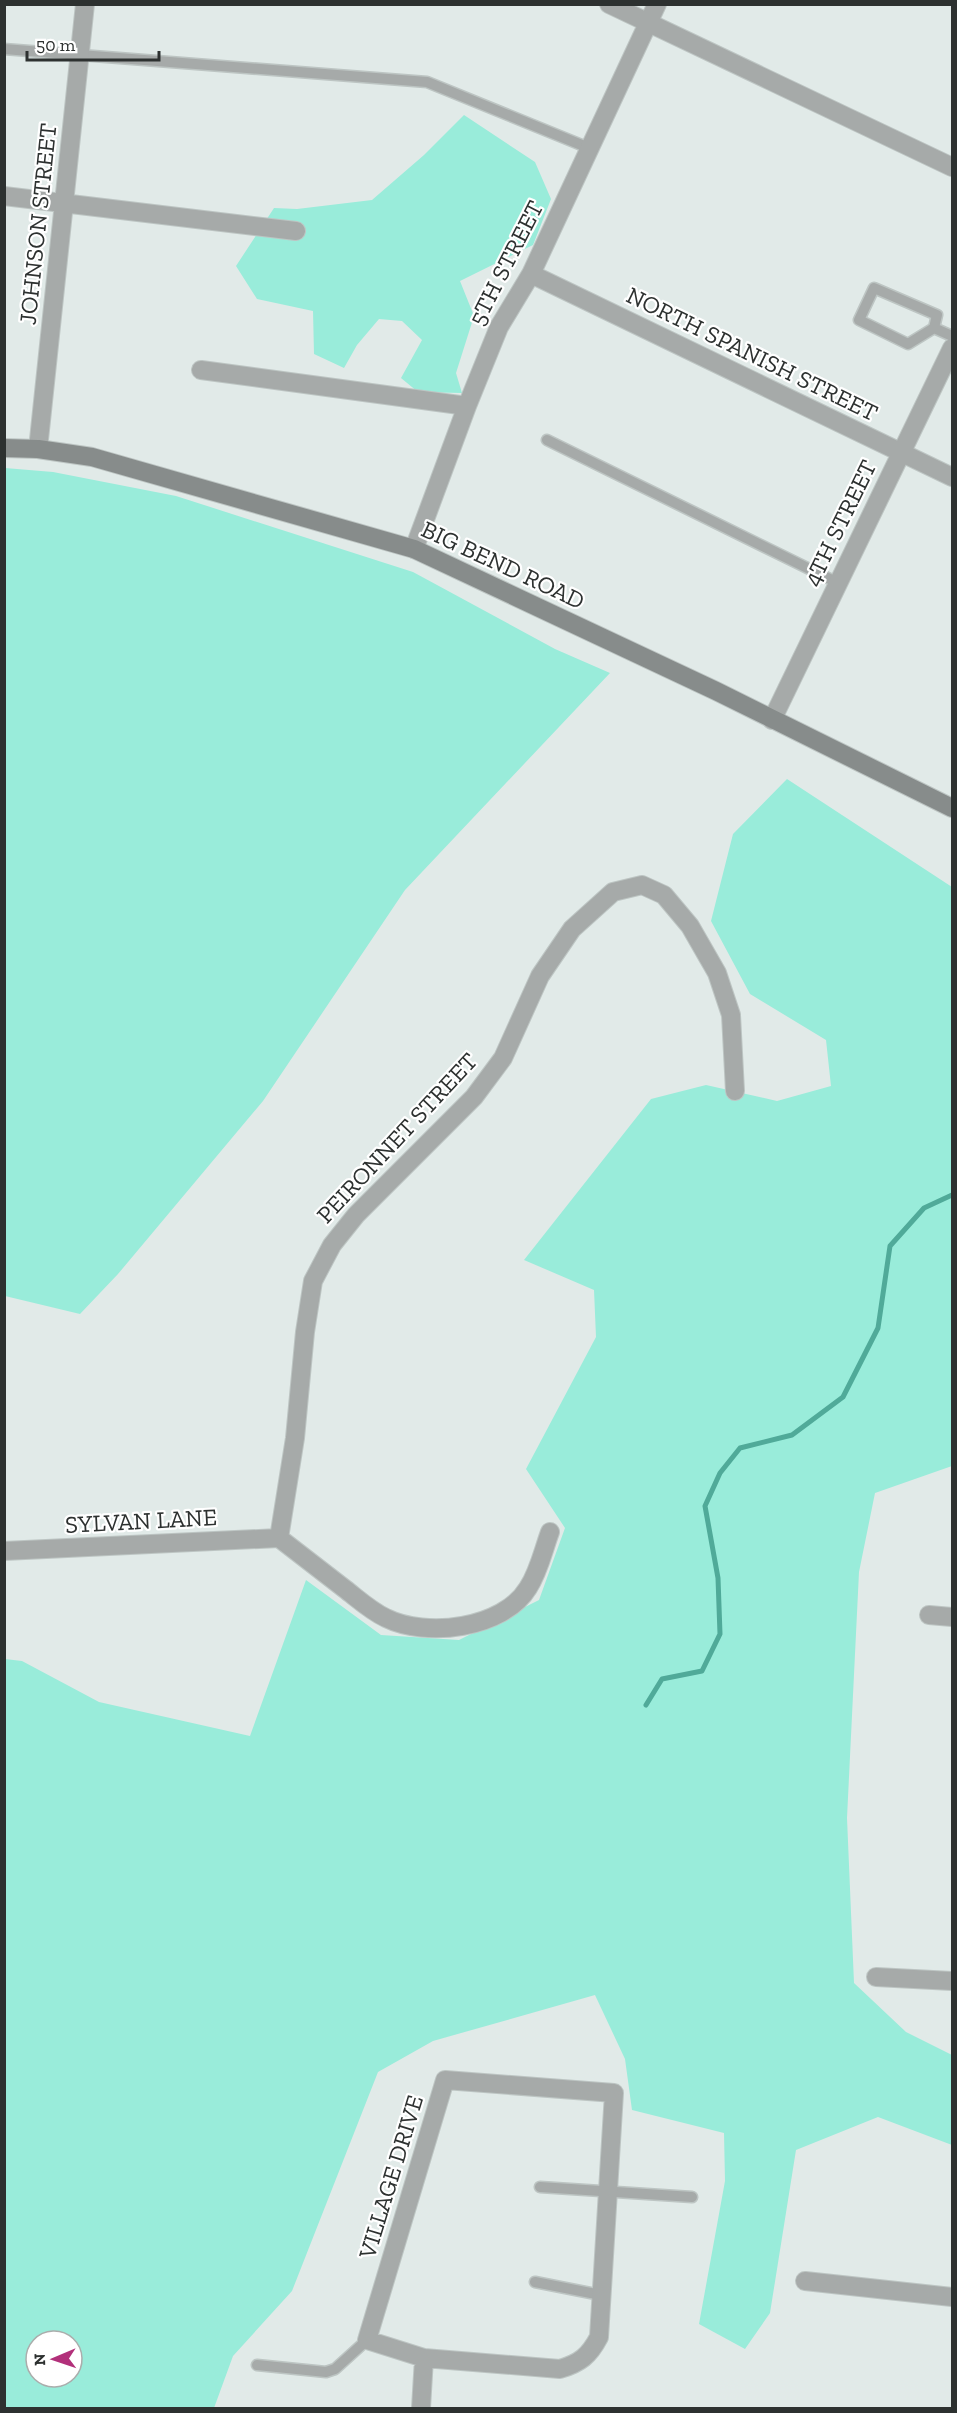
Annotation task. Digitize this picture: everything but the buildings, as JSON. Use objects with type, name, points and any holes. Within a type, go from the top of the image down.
[{"type":"main road","name":"BIG BEND ROAD","points":[[4,448],[38,449],[92,457],[414,549],[716,691],[952,808]]},
{"type":"street","name":"JOHNSON STREET","points":[[38,449],[85,4]]},
{"type":"street","points":[[609,4],[952,167]]},
{"type":"street","name":"5TH STREET","points":[[414,549],[499,327],[531,274],[657,4]]},
{"type":"street","points":[[4,196],[296,231]]},
{"type":"street","name":"NORTH SPANISH STREET","points":[[531,274],[952,477]]},
{"type":"street","name":"4TH STREET","points":[[772,720],[952,348]]},
{"type":"street","points":[[201,370],[467,406]]},
{"type":"street","name":"PEIRONNET STREET","points":[[279,1538],[295,1438],[305,1332],[313,1281],[332,1245],[356,1215],[474,1097],[503,1058],[546,966],[572,929],[613,892],[642,885],[664,895],[690,926],[717,973],[732,1015],[735,1091]]},
{"type":"street","points":[[279,1538],[386,1619],[414,1628],[445,1628],[475,1624],[512,1605],[528,1589],[549,1532]]},
{"type":"street","name":"SYLVAN LANE","points":[[4,1551],[279,1538]]},
{"type":"street","points":[[929,1615],[952,1617]]},
{"type":"street","points":[[876,1977],[952,1981]]},
{"type":"street","name":"VILLAGE DRIVE","points":[[445,2080],[614,2093],[607,2191],[598,2337],[591,2353],[577,2364],[560,2369],[424,2358],[367,2340],[445,2080]]},
{"type":"street","points":[[805,2281],[952,2297]]},
{"type":"street","points":[[421,2409],[424,2358]]},
{"type":"lane","points":[[4,49],[427,82],[589,148]]},
{"type":"lane","points":[[874,288],[937,315],[934,328],[908,344],[859,320],[874,288]]},
{"type":"lane","points":[[934,328],[952,336]]},
{"type":"lane","points":[[547,440],[838,583]]},
{"type":"lane","points":[[540,2187],[692,2197]]},
{"type":"lane","points":[[535,2282],[601,2295]]},
{"type":"lane","points":[[257,2365],[326,2372],[335,2369],[367,2340]]},
{"type":"green space","points":[[464,115],[535,162],[551,199],[533,245],[460,281],[474,316],[456,373],[462,393],[418,392],[401,378],[422,340],[402,321],[379,319],[357,345],[344,368],[314,354],[313,311],[257,299],[236,266],[274,208],[297,209],[372,200],[424,155]]},
{"type":"green space","points":[[5,468],[53,472],[176,496],[413,572],[555,649],[610,673],[405,890],[263,1101],[118,1274],[80,1314],[5,1296]]},
{"type":"green space","points":[[787,779],[952,887],[952,1466],[875,1493],[859,1572],[847,1818],[854,1983],[906,2032],[952,2055],[952,2145],[878,2117],[796,2150],[770,2313],[745,2349],[699,2324],[725,2181],[724,2133],[632,2110],[625,2059],[595,1995],[433,2041],[378,2072],[292,2291],[233,2356],[214,2408],[5,2408],[5,1659],[22,1661],[99,1702],[250,1736],[306,1580],[381,1635],[459,1640],[539,1600],[565,1528],[526,1469],[596,1337],[594,1290],[524,1260],[651,1099],[706,1085],[777,1101],[831,1086],[826,1040],[750,994],[711,921],[733,834]]},
{"type":"waterway","points":[[646,1705],[662,1679],[702,1671],[720,1634],[718,1578],[705,1506],[720,1473],[740,1448],[792,1435],[843,1397],[878,1328],[890,1246],[924,1208],[952,1195]]}]
